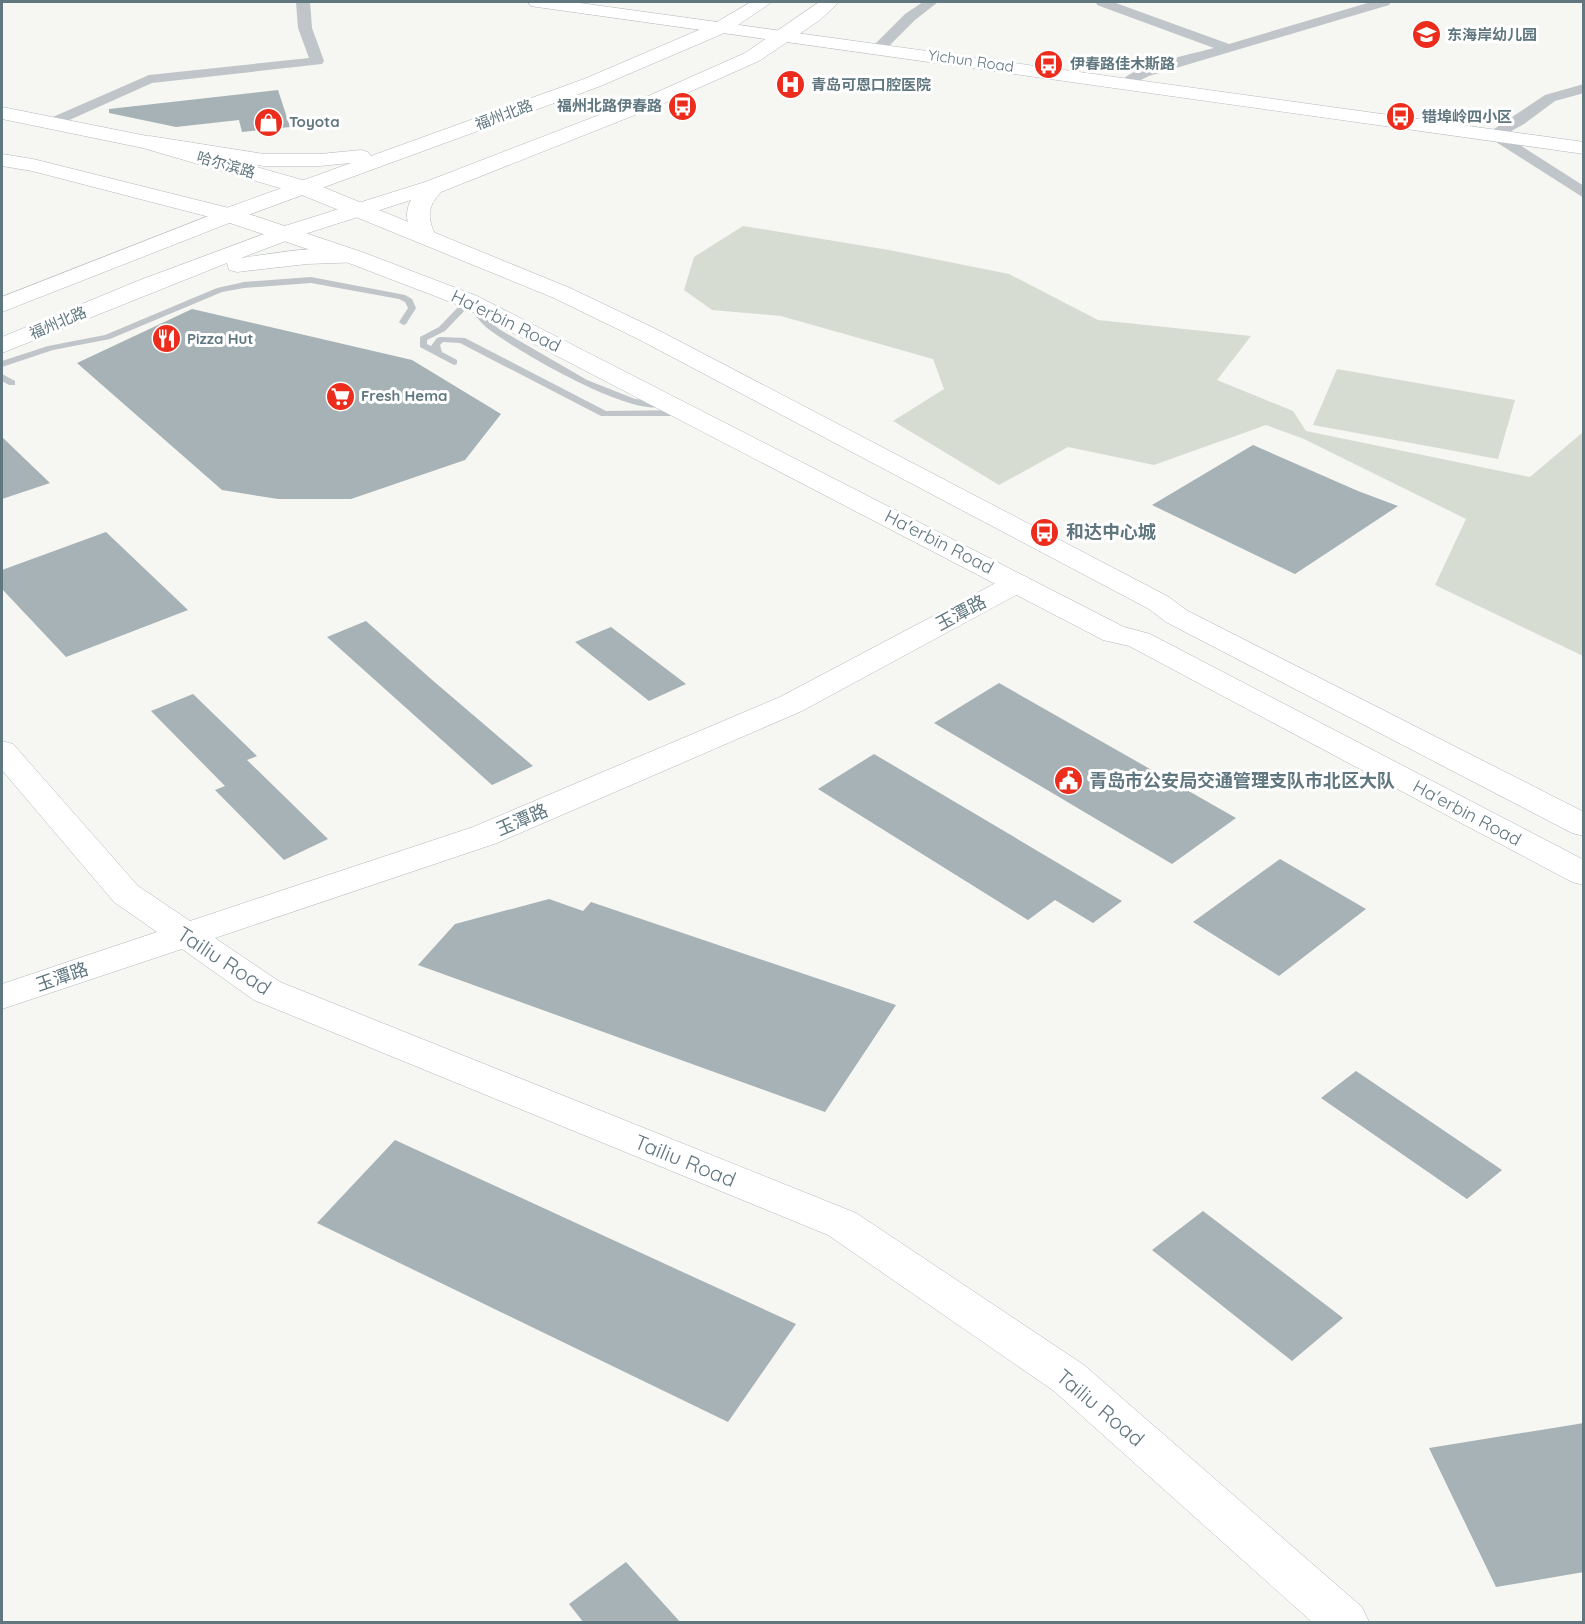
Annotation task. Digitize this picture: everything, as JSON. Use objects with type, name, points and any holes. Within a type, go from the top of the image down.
[{"type":"main road","name":"Yichun Road","points":[[537,2],[1584,148]]},
{"type":"main road","name":"福州北路","points":[[230,215],[591,83],[722,27],[763,2]]},
{"type":"main road","points":[[425,236],[417,221],[419,201],[433,187],[653,101],[752,57],[830,2]]},
{"type":"main road","points":[[2,113],[234,157],[282,161],[350,157],[416,147]]},
{"type":"main road","name":"哈尔滨路","points":[[147,142],[305,188],[357,208]]},
{"type":"main road","points":[[2,160],[33,165],[230,215]]},
{"type":"main road","name":"福州北路","points":[[2,346],[148,285],[283,234],[357,208],[433,187]]},
{"type":"main road","points":[[357,208],[562,293],[649,335],[1159,603],[1176,616],[1584,826]]},
{"type":"main road","points":[[2,305],[230,215]]},
{"type":"main road","name":"Ha'erbin Road","points":[[230,215],[354,257],[469,301],[1114,634],[1139,640],[1584,874]]},
{"type":"main road","points":[[148,285],[208,269],[251,262],[307,257],[354,257]]},
{"type":"main road","name":"玉潭路","points":[[2,997],[485,835],[791,704],[1017,583]]},
{"type":"main road","name":"Tailiu Road","points":[[2,751],[126,894],[267,991],[842,1224],[1068,1378],[1345,1623]]},
{"type":"street","points":[[51,123],[149,79],[317,61],[305,28],[303,2]]},
{"type":"street","points":[[879,48],[910,17],[931,2]]},
{"type":"street","points":[[1102,2],[1225,47]]},
{"type":"street","points":[[1126,83],[1144,73],[1225,47],[1384,2]]},
{"type":"street","points":[[1584,88],[1550,98],[1519,122],[1494,135],[1584,193]]},
{"type":"lane","points":[[2,364],[51,348],[107,337],[220,290],[283,280],[326,282],[402,297],[409,301],[412,308],[403,322]]},
{"type":"lane","points":[[454,362],[423,345],[423,339],[442,329],[469,301]]},
{"type":"lane","points":[[438,354],[435,345],[440,340],[462,340],[604,414],[680,409]]},
{"type":"lane","points":[[2,377],[12,383]]},
{"type":"shaded area","points":[[743,226],[889,250],[1009,274],[1098,320],[1251,336],[1217,380],[1293,411],[1306,431],[1530,477],[1583,432],[1583,656],[1435,585],[1466,519],[1304,439],[1266,425],[1154,465],[1068,447],[999,485],[893,421],[944,389],[933,359],[781,316],[712,310],[684,290],[694,257]]},
{"type":"shaded area","points":[[1337,369],[1515,400],[1498,459],[1313,425]]},
{"type":"building","points":[[278,90],[290,127],[242,132],[239,120],[176,127],[109,113],[109,109]]},
{"type":"building","points":[[192,309],[412,360],[501,414],[465,460],[351,499],[278,499],[222,490],[77,363]]},
{"type":"building","points":[[2,437],[50,483],[2,499]]},
{"type":"building","points":[[1253,445],[1398,506],[1295,574],[1152,505]]},
{"type":"building","points":[[106,532],[188,610],[66,657],[2,589],[2,570]]},
{"type":"building","points":[[366,621],[533,766],[492,785],[327,637]]},
{"type":"building","points":[[611,627],[686,684],[649,701],[575,642]]},
{"type":"building","points":[[999,683],[1236,818],[1172,864],[934,723]]},
{"type":"building","points":[[193,694],[257,756],[247,760],[328,839],[284,860],[215,790],[225,786],[151,711]]},
{"type":"building","points":[[874,754],[1122,901],[1093,923],[1055,900],[1028,920],[818,789]]},
{"type":"building","points":[[1280,859],[1366,909],[1279,976],[1193,922]]},
{"type":"building","points":[[549,899],[583,911],[591,902],[896,1005],[825,1112],[418,965],[455,924]]},
{"type":"building","points":[[1356,1071],[1502,1170],[1467,1199],[1321,1098]]},
{"type":"building","points":[[395,1140],[796,1324],[728,1422],[317,1223]]},
{"type":"building","points":[[1203,1211],[1343,1318],[1292,1361],[1152,1250]]},
{"type":"building","points":[[1584,1423],[1584,1572],[1496,1587],[1429,1448]]},
{"type":"building","points":[[626,1562],[681,1623],[584,1623],[569,1604]]},
{"type":"place","name":"东海岸幼儿园","points":[[1426,35]]},
{"type":"place","name":"伊春路佳木斯路","points":[[1049,64]]},
{"type":"place","name":"青岛可恩口腔医院","points":[[790,85]]},
{"type":"place","name":"福州北路伊春路","points":[[683,106]]},
{"type":"place","name":"错埠岭四小区","points":[[1401,117]]},
{"type":"place","name":"Toyota","points":[[268,122]]},
{"type":"place","name":"Pizza Hut","points":[[166,339]]},
{"type":"place","name":"Fresh Hema","points":[[340,396]]},
{"type":"place","name":"和达中心城","points":[[1045,532]]},
{"type":"place","name":"青岛市公安局交通管理支队市北区大队","points":[[1068,781]]}]
